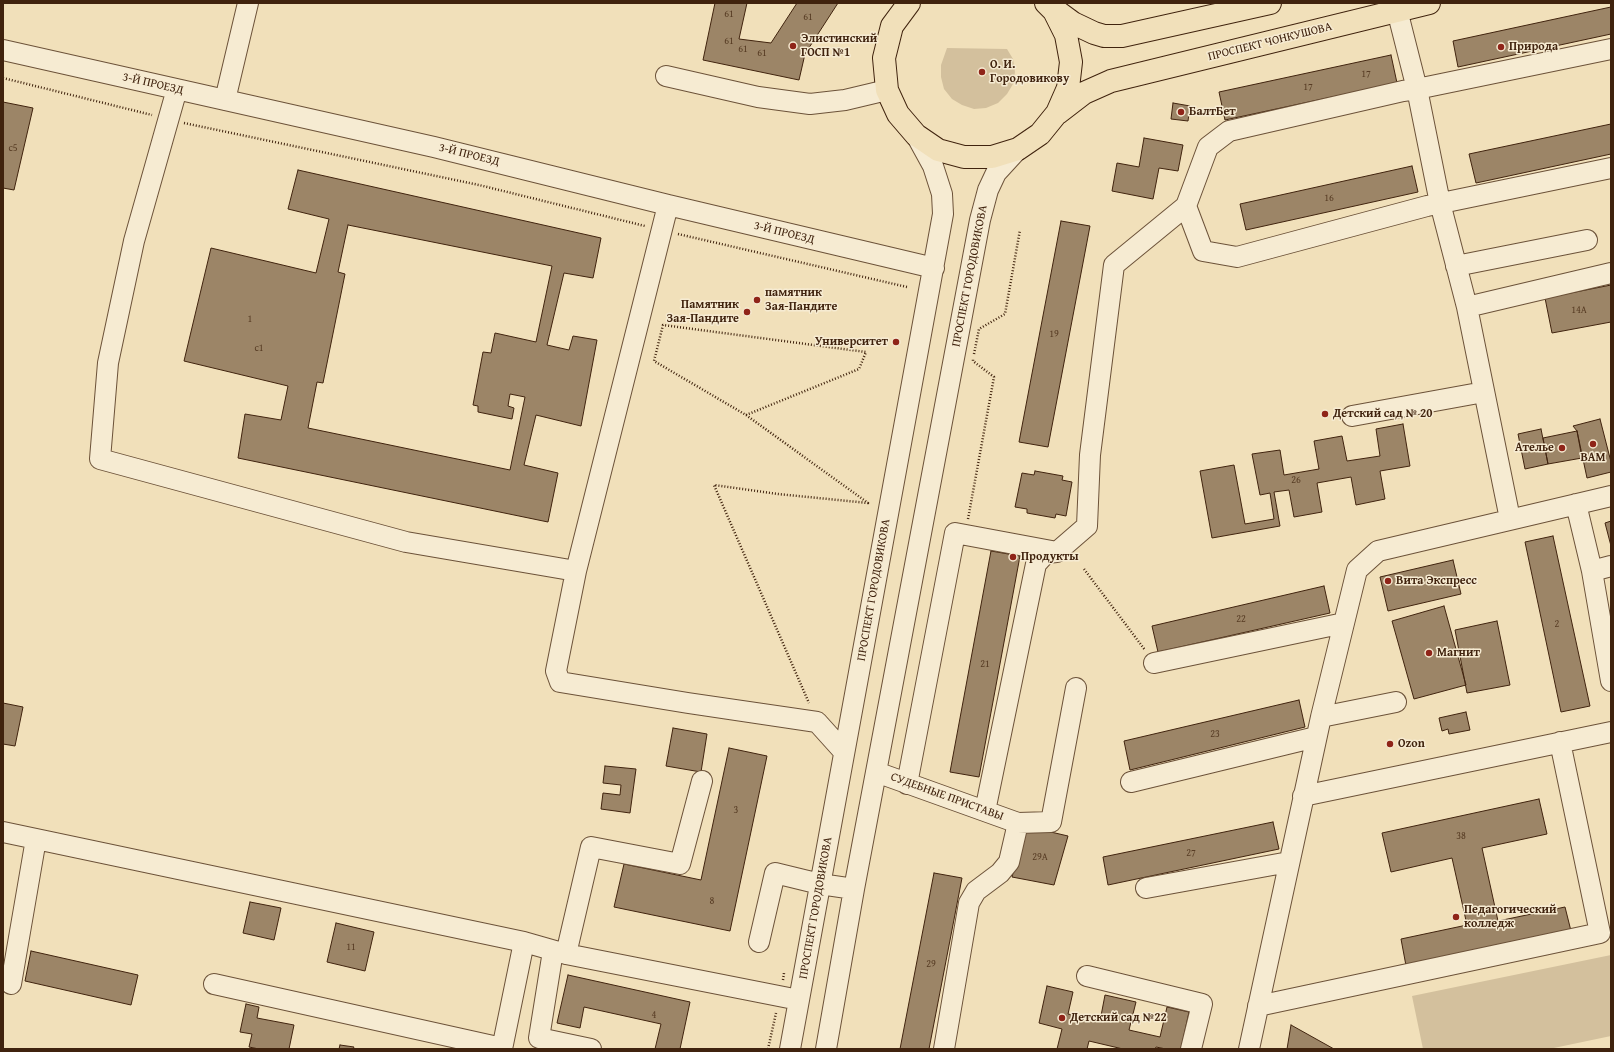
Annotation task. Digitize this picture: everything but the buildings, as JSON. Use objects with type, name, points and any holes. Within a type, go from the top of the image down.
[{"type":"main road","points":[[896,3],[884,58],[887,90],[898,114],[916,135],[938,150],[964,157],[992,157],[1018,149],[1040,134],[1057,113],[1068,88],[1071,62],[1066,35],[1054,11],[1046,3]]},
{"type":"main road","points":[[892,26],[909,3]]},
{"type":"main road","points":[[1046,3],[1074,23],[1094,33],[1104,36],[1122,36],[1266,4]]},
{"type":"main road","name":"ПРОСПЕКТ ЧОНКУШОВА","points":[[1057,113],[1084,93],[1111,81],[1429,3]]},
{"type":"street","points":[[225,100],[248,3]]},
{"type":"street","points":[[1398,10],[1417,89],[1440,203],[1467,307],[1510,520]]},
{"type":"street","points":[[985,811],[1036,564],[1046,553],[1057,552],[1087,526],[1090,456],[1114,265],[1186,206],[1208,147],[1229,131],[1403,91],[1611,49]]},
{"type":"street","name":"3-Й ПРОЕЗД","points":[[3,50],[434,147],[668,205],[934,268]]},
{"type":"street","points":[[666,76],[758,97],[810,104],[845,100],[887,90]]},
{"type":"street","points":[[178,89],[168,119],[134,241],[108,363],[100,459],[406,542],[576,571]]},
{"type":"street","name":"ПРОСПЕКТ ГОРОДОВИКОВА","points":[[790,1049],[943,214],[942,194],[932,166],[916,135]]},
{"type":"street","name":"ПРОСПЕКТ ГОРОДОВИКОВА","points":[[826,1049],[854,889],[923,527],[959,327],[988,190],[996,173],[1018,149]]},
{"type":"street","points":[[1186,206],[1202,251],[1237,257],[1440,203],[1611,168]]},
{"type":"street","points":[[668,205],[576,571],[556,671],[560,682],[817,722],[844,752]]},
{"type":"street","points":[[1456,266],[1587,240]]},
{"type":"street","points":[[1467,307],[1611,273]]},
{"type":"street","points":[[1352,416],[1484,392]]},
{"type":"street","points":[[1248,1049],[1320,717],[1357,570],[1378,551],[1611,496]]},
{"type":"street","points":[[1576,504],[1602,569],[1611,681]]},
{"type":"street","points":[[923,527],[1057,552]]},
{"type":"street","points":[[907,784],[955,533]]},
{"type":"street","points":[[1154,662],[1344,623]]},
{"type":"street","points":[[944,1049],[969,903],[976,891],[1000,873],[1009,862],[1018,823],[1051,822],[1076,688]]},
{"type":"street","points":[[1320,717],[1396,702]]},
{"type":"street","points":[[1303,796],[1611,732]]},
{"type":"street","points":[[1131,782],[1316,738]]},
{"type":"street","points":[[1258,1006],[1600,933],[1560,742]]},
{"type":"street","name":"СУДЕБНЫЕ ПРИСТАВЫ","points":[[876,772],[1018,823]]},
{"type":"street","points":[[591,1049],[539,1038],[560,952],[591,847],[680,864],[702,781]]},
{"type":"street","points":[[3,832],[524,942],[560,952],[799,1000]]},
{"type":"street","points":[[11,984],[36,839]]},
{"type":"street","points":[[1146,888],[1289,862]]},
{"type":"street","points":[[759,942],[775,873],[820,884],[854,889]]},
{"type":"street","points":[[214,984],[502,1049],[524,942]]},
{"type":"street","points":[[1087,976],[1202,1004],[1191,1049]]},
{"type":"path","points":[[3,78],[168,119],[479,186],[907,287]]},
{"type":"path","points":[[955,533],[968,520],[994,377],[972,361],[979,329],[1005,314],[1020,230]]},
{"type":"path","points":[[746,415],[859,369],[866,352],[663,325],[654,361],[746,415],[868,503],[778,494],[714,484],[817,722]]},
{"type":"path","points":[[1084,569],[1154,662]]},
{"type":"shaded area","points":[[947,48],[1007,49],[1013,59],[1015,72],[1013,84],[1007,94],[998,103],[986,108],[974,109],[962,105],[952,99],[944,89],[941,77],[941,65]]},
{"type":"shaded area","points":[[1611,955],[1611,1036],[1549,1049],[1423,1049],[1412,996]]},
{"type":"place","name":"Элистинский ГОСП №1","points":[[793,46]]},
{"type":"place","name":"Природа","points":[[1501,47]]},
{"type":"place","name":"О. И. Городовикову","points":[[982,72]]},
{"type":"place","name":"БалтБет","points":[[1181,112]]},
{"type":"place","name":"памятник Зая-Пандите","points":[[757,300]]},
{"type":"place","name":"Памятник Зая-Пандите","points":[[747,312]]},
{"type":"place","name":"Университет","points":[[896,342]]},
{"type":"place","name":"Детский сад № 20","points":[[1325,414]]},
{"type":"place","name":"ВАМ","points":[[1593,444]]},
{"type":"place","name":"Ателье","points":[[1562,448]]},
{"type":"place","name":"Продукты","points":[[1013,557]]},
{"type":"place","name":"Вита Экспресс","points":[[1388,581]]},
{"type":"place","name":"Магнит","points":[[1429,653]]},
{"type":"place","name":"Ozon","points":[[1390,744]]},
{"type":"place","name":"Педагогический колледж","points":[[1456,917]]},
{"type":"place","name":"Детский сад №22","points":[[1062,1018]]}]
